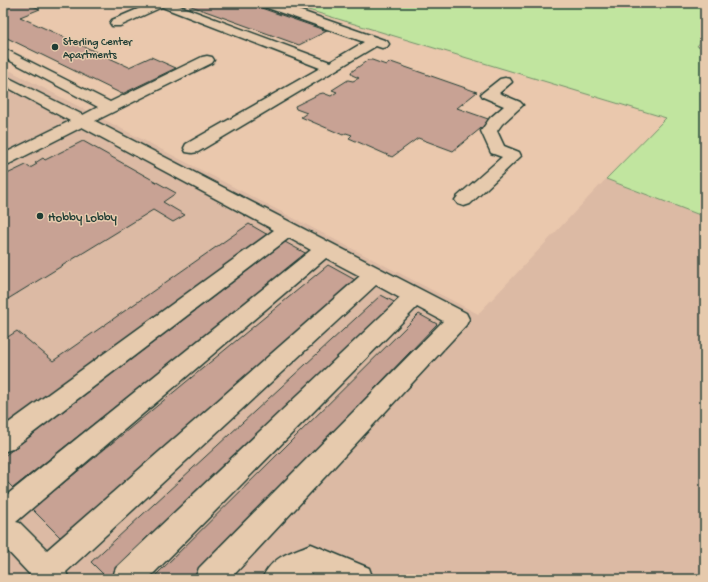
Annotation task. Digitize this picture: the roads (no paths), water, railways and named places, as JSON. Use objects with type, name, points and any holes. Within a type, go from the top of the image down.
[{"type":"lane","points":[[116,23],[162,3],[331,67]]},
{"type":"lane","points":[[192,148],[331,67],[381,44],[266,3]]},
{"type":"lane","points":[[3,52],[109,107]]},
{"type":"lane","points":[[3,160],[207,60]]},
{"type":"lane","points":[[3,79],[324,249],[458,318],[210,579]]},
{"type":"lane","points":[[464,200],[513,156],[497,149],[489,131],[496,121],[516,105],[488,94],[505,82]]},
{"type":"lane","points":[[3,442],[288,229]]},
{"type":"lane","points":[[324,249],[5,526],[50,575],[374,275]]},
{"type":"lane","points":[[126,579],[415,296]]},
{"type":"lane","points":[[277,579],[287,569],[311,559],[358,579]]},
{"type":"place","name":"Sterling Center Apartments","points":[[55,47]]},
{"type":"place","name":"Hobby Lobby","points":[[40,216]]}]
